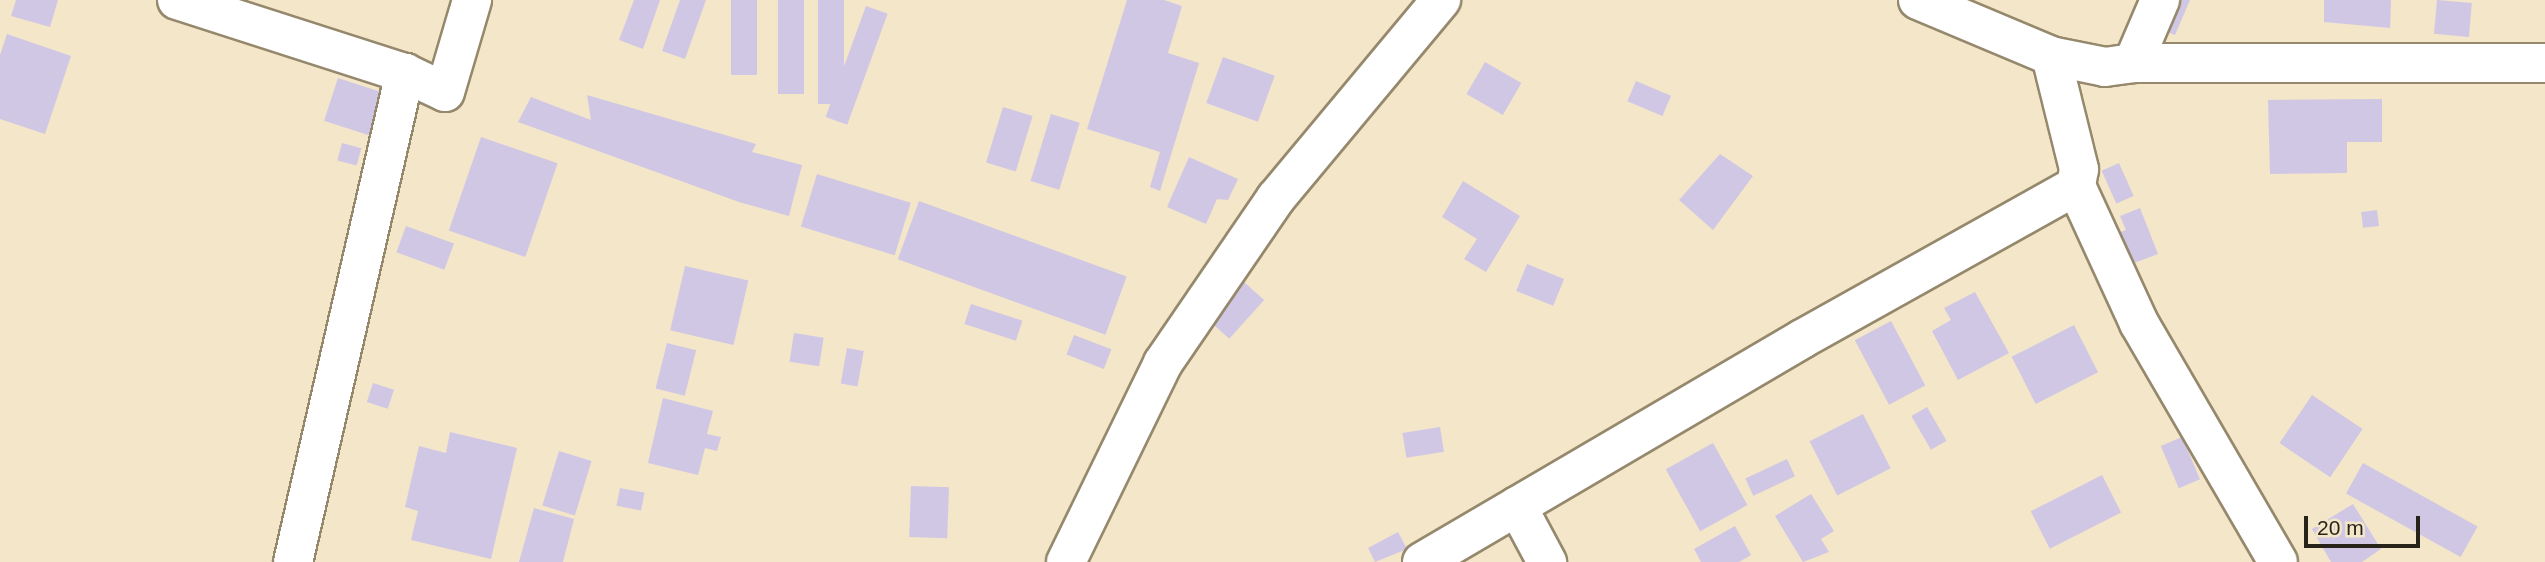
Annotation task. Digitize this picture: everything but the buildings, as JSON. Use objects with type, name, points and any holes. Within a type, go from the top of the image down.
[{"type":"street","points":[[177,0],[405,73],[445,92],[472,0]]},
{"type":"street","points":[[1066,562],[1163,363],[1276,198],[1441,0]]},
{"type":"street","points":[[1918,0],[2051,56],[2105,67],[2133,63],[2545,63]]},
{"type":"street","points":[[2133,63],[2160,0]]},
{"type":"street","points":[[2051,56],[2079,169],[2076,186],[2139,323],[2278,562]]},
{"type":"street","points":[[293,562],[405,73]]},
{"type":"street","points":[[1422,562],[1802,339],[2076,186]]},
{"type":"street","points":[[1517,506],[1547,562]]}]
